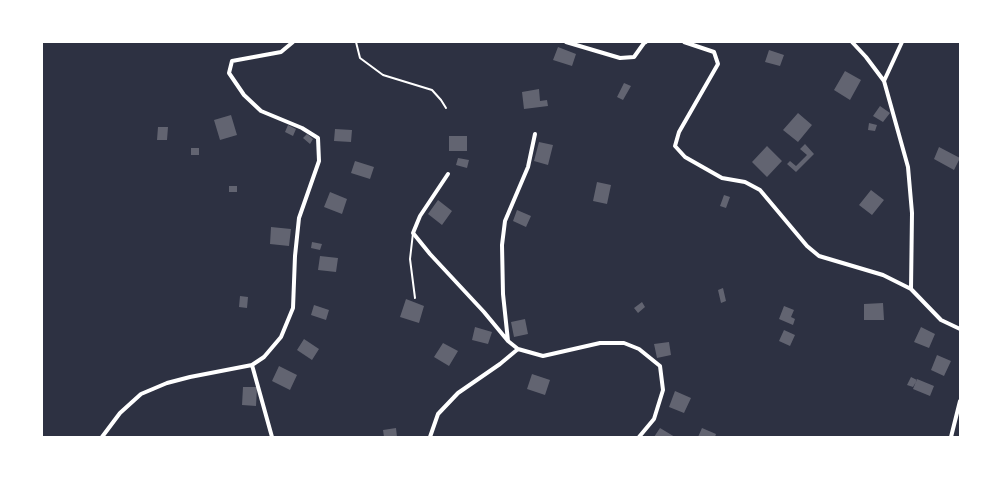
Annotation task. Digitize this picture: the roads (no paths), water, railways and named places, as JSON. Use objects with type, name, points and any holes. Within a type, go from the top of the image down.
[{"type":"street","points":[[102,437],[120,413],[141,394],[167,383],[252,365],[264,357],[280,336],[293,308],[295,256],[299,218],[319,161],[318,138],[302,128],[261,111],[244,95],[229,73],[232,61],[281,52],[293,42]]},
{"type":"street","points":[[566,42],[620,58],[634,57],[646,42]]},
{"type":"street","points":[[684,42],[714,52],[718,64],[679,132],[675,146],[686,157],[722,178],[745,182],[760,190],[807,246],[819,256],[883,275],[911,289],[941,320],[960,329]]},
{"type":"street","points":[[852,42],[866,57],[884,81],[908,167],[912,213],[911,289]]},
{"type":"street","points":[[884,81],[902,42]]},
{"type":"street","points":[[508,341],[503,294],[502,245],[505,221],[528,167],[535,134]]},
{"type":"street","points":[[448,174],[420,216],[412,233],[484,312],[508,341],[518,349],[543,356],[600,343],[624,343],[639,349],[660,366],[663,390],[654,419],[639,437]]},
{"type":"street","points":[[430,437],[438,414],[458,393],[500,364],[518,349]]},
{"type":"street","points":[[252,365],[272,437]]},
{"type":"street","points":[[951,437],[960,401]]},
{"type":"lane","points":[[356,42],[360,58],[383,76],[432,90],[446,108]]},
{"type":"lane","points":[[412,233],[410,259],[415,298]]}]
